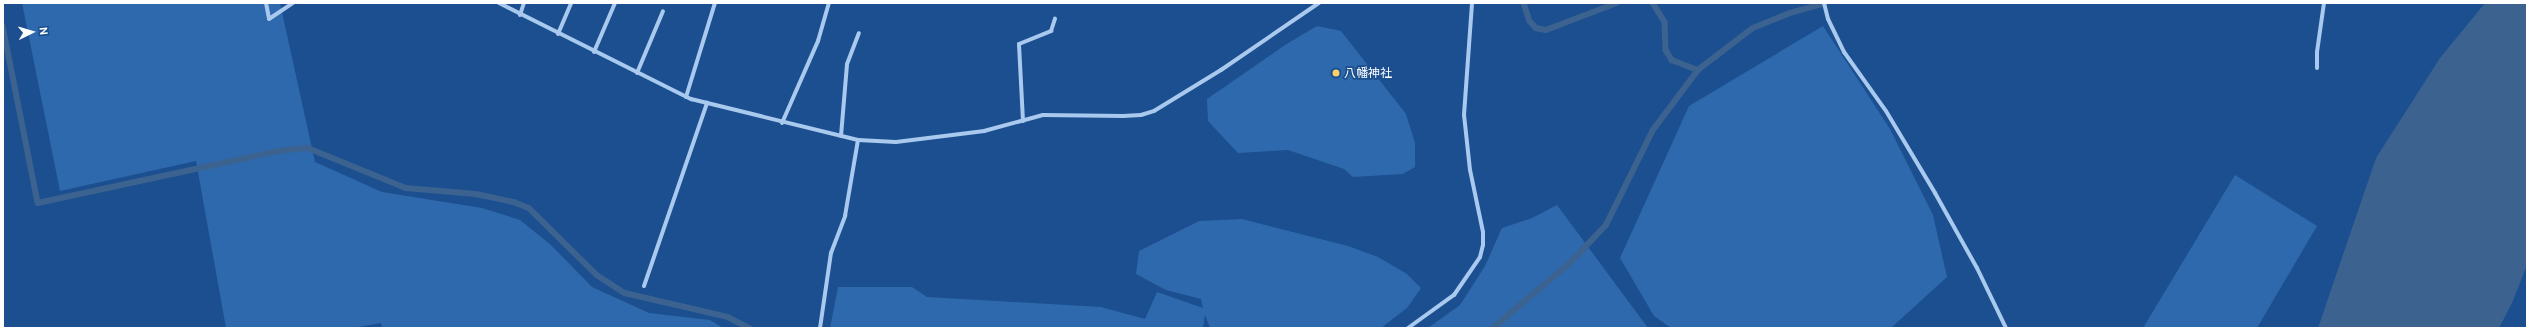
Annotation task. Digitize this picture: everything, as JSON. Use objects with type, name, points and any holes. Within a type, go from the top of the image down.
[{"type":"street","points":[[266,3],[269,19],[293,3]]},
{"type":"street","points":[[498,3],[686,97],[707,104],[782,123],[858,140],[896,142],[939,138],[984,131],[1043,115],[1123,116],[1141,115],[1154,111],[1221,70],[1319,3]]},
{"type":"street","points":[[520,15],[524,3]]},
{"type":"street","points":[[558,34],[571,3]]},
{"type":"street","points":[[594,52],[615,3]]},
{"type":"street","points":[[686,97],[715,3]]},
{"type":"street","points":[[782,123],[818,41],[830,3]]},
{"type":"street","points":[[1408,328],[1454,295],[1480,257],[1483,245],[1483,232],[1470,170],[1464,115],[1472,3]]},
{"type":"street","points":[[1824,3],[1827,15],[1844,52],[1886,111],[1977,268],[2006,328]]},
{"type":"street","points":[[2317,68],[2317,52],[2324,3]]},
{"type":"street","points":[[637,73],[663,11]]},
{"type":"street","points":[[1023,120],[1019,44],[1051,32],[1055,20]]},
{"type":"street","points":[[841,136],[847,64],[859,33]]},
{"type":"street","points":[[644,286],[707,104]]},
{"type":"street","points":[[820,328],[831,253],[845,216],[858,140]]},
{"type":"shaded area","points":[[22,3],[280,3],[315,162],[382,192],[482,208],[520,220],[551,245],[592,287],[649,313],[710,320],[723,328],[382,328],[381,323],[353,328],[226,328],[196,161],[60,191]]},
{"type":"shaded area","points":[[2485,3],[2527,3],[2527,265],[2512,303],[2499,328],[2318,328],[2376,158],[2440,58]]},
{"type":"shaded area","points":[[1317,26],[1341,31],[1406,114],[1415,143],[1415,167],[1403,174],[1353,177],[1344,169],[1288,150],[1238,153],[1208,121],[1207,99],[1285,45]]},
{"type":"shaded area","points":[[1823,26],[1890,129],[1933,215],[1947,277],[1891,328],[1671,328],[1654,316],[1620,258],[1689,106]]},
{"type":"shaded area","points":[[2235,175],[2317,226],[2257,328],[2143,328]]},
{"type":"shaded area","points":[[1557,205],[1648,328],[1428,328],[1460,305],[1485,266],[1502,228],[1532,218]]},
{"type":"shaded area","points":[[1242,219],[1348,246],[1378,257],[1407,274],[1421,288],[1407,308],[1381,328],[1210,328],[1205,315],[1203,328],[830,328],[838,287],[912,287],[927,297],[1101,307],[1145,319],[1157,292],[1203,308],[1201,299],[1166,290],[1136,274],[1139,251],[1199,221]]},
{"type":"waterway","points":[[1524,3],[1530,21],[1536,28],[1546,30],[1617,3]]},
{"type":"waterway","points":[[1653,3],[1665,22],[1666,50],[1672,60],[1698,70]]},
{"type":"waterway","points":[[1493,328],[1570,263],[1606,225],[1653,130],[1698,70],[1753,28],[1787,14],[1825,3]]},
{"type":"waterway","points":[[3,26],[38,203],[278,151],[308,148],[406,188],[476,194],[514,202],[529,208],[597,275],[625,293],[728,317],[750,328]]},
{"type":"place","name":"八幡神社","points":[[1336,73]]}]
